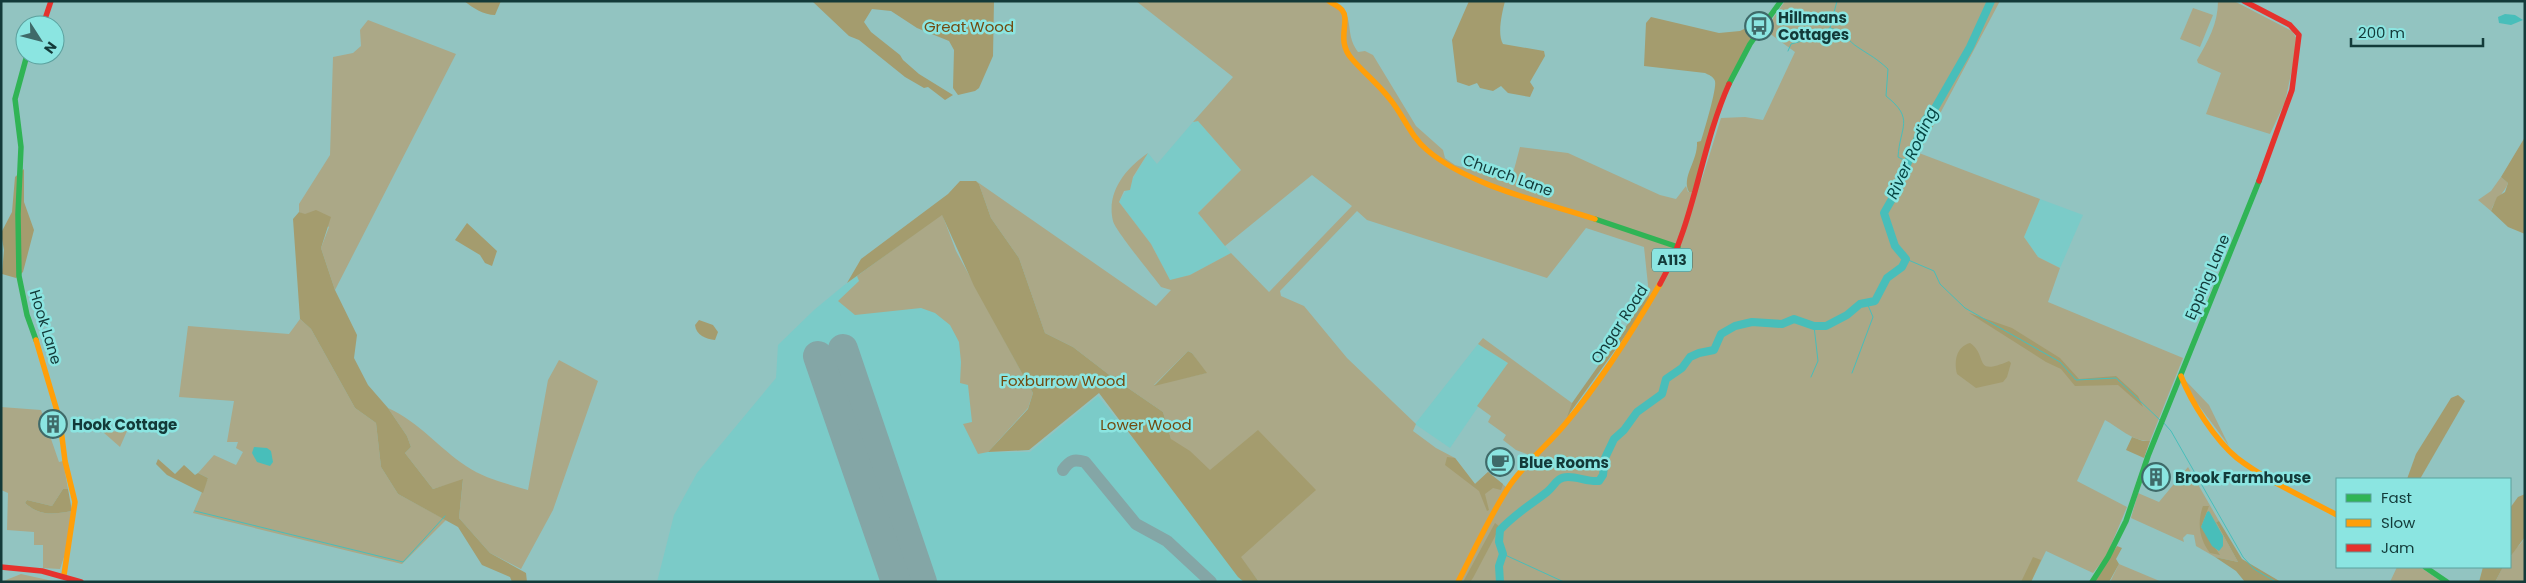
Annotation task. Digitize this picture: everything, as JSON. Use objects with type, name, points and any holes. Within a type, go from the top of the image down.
[{"type":"street","points":[[46,15],[51,1]]},
{"type":"street","name":"Church Lane","points":[[1329,1],[1342,10],[1345,18],[1343,45],[1351,58],[1390,99],[1425,149],[1442,162],[1476,180],[1678,247]]},
{"type":"street","name":"Ongar Road","points":[[1458,582],[1508,489],[1528,462],[1567,422],[1619,349],[1650,300],[1678,247],[1726,92],[1737,66],[1781,1]]},
{"type":"street","name":"Epping Lane","points":[[2092,582],[2108,557],[2126,520],[2157,433],[2233,250],[2292,90],[2300,37],[2294,29],[2244,1]]},
{"type":"street","name":"Hook Lane","points":[[24,65],[14,99],[21,147],[18,214],[20,276],[27,315],[43,360],[60,422],[65,461],[74,502],[64,575]]},
{"type":"street","points":[[2181,374],[2189,396],[2220,439],[2236,456],[2268,478],[2336,514]]},
{"type":"street","points":[[2173,396],[2189,396]]},
{"type":"street","points":[[1,567],[38,570],[64,575],[81,582]]},
{"type":"street","points":[[2426,568],[2447,582]]},
{"type":"shaded area","points":[[1136,1],[1329,1],[1338,5],[1347,16],[1353,44],[1358,52],[1365,51],[1373,55],[1416,126],[1443,150],[1445,158],[1455,165],[1511,181],[1520,147],[1568,153],[1660,195],[1676,199],[1686,186],[1688,192],[1692,192],[1702,179],[1721,118],[1745,117],[1763,120],[1795,52],[1765,30],[1785,1],[2000,1],[1919,153],[2040,199],[2024,237],[2038,257],[2060,268],[2048,302],[2183,358],[2150,441],[2132,437],[2105,420],[2077,481],[2127,507],[2106,557],[2093,573],[2046,551],[2031,582],[1259,582],[1218,528],[1171,439],[1163,412],[1073,347],[1045,333],[1019,258],[991,218],[979,184],[976,181],[1156,306],[1171,290],[1161,287],[1127,243],[1115,226],[1112,210],[1112,200],[1115,191],[1125,173],[1148,153],[1133,177],[1130,190],[1124,191],[1119,202],[1151,244],[1170,280],[1190,275],[1231,253],[1269,292],[1352,206],[1312,175],[1225,246],[1198,213],[1241,170],[1198,121],[1193,122],[1233,77]],"holes":[[[1357,211],[1367,220],[1547,278],[1586,228],[1644,247],[1650,304],[1546,448],[1506,487],[1488,472],[1475,484],[1455,458],[1436,448],[1413,431],[1416,424],[1347,358],[1304,306],[1281,296],[1280,291]],[[1188,351],[1192,353],[1206,373],[1154,385]]]},
{"type":"shaded area","points":[[2218,1],[2234,1],[2292,31],[2298,41],[2285,102],[2270,134],[2206,114],[2221,73],[2198,63],[2197,60],[2214,25]]},
{"type":"shaded area","points":[[2193,8],[2213,15],[2200,47],[2180,39]]},
{"type":"shaded area","points":[[2505,14],[2515,15],[2523,20],[2511,25],[2499,23],[2498,17]]},
{"type":"shaded area","points":[[368,20],[456,54],[335,290],[321,248],[329,227],[299,212],[299,204],[330,155],[333,57],[353,53],[361,46],[360,30]]},
{"type":"shaded area","points":[[1198,121],[1241,170],[1198,213],[1231,253],[1190,275],[1170,281],[1151,244],[1119,202],[1148,153],[1157,164],[1193,122]]},
{"type":"shaded area","points":[[2501,177],[2508,183],[2491,211],[2478,200],[2491,191]]},
{"type":"shaded area","points":[[2040,199],[2083,215],[2060,268],[2038,257],[2024,237]]},
{"type":"shaded area","points":[[942,214],[956,251],[1033,393],[1028,408],[988,452],[978,454],[963,424],[972,422],[968,385],[960,383],[961,362],[959,342],[950,325],[935,313],[921,308],[855,315],[838,301],[859,281],[857,276]]},
{"type":"shaded area","points":[[942,215],[957,255],[1034,392],[1028,408],[987,452],[1030,452],[1098,396],[1180,496],[1255,582],[657,582],[674,515],[697,473],[776,378],[778,345],[814,310],[843,286]]},
{"type":"shaded area","points":[[300,319],[311,329],[355,408],[376,423],[381,467],[398,494],[446,520],[402,564],[193,513],[208,478],[198,473],[214,455],[236,465],[243,452],[236,448],[238,442],[227,442],[234,401],[179,397],[188,326],[289,334]]},
{"type":"shaded area","points":[[1483,338],[1572,403],[1569,418],[1532,456],[1516,450],[1503,440],[1506,435],[1488,422],[1491,416],[1477,406],[1508,363],[1478,344]]},
{"type":"shaded area","points":[[1478,344],[1508,363],[1450,448],[1415,424]]},
{"type":"shaded area","points":[[559,360],[598,381],[553,510],[521,569],[490,553],[459,518],[463,480],[433,489],[405,453],[411,447],[407,436],[388,408],[409,420],[473,471],[497,481],[528,490],[548,380]]},
{"type":"shaded area","points":[[2184,379],[2209,405],[2229,446],[2191,395]]},
{"type":"shaded area","points":[[1,407],[41,410],[59,462],[63,461],[68,489],[63,489],[52,506],[27,500],[25,503],[36,511],[47,513],[72,511],[66,551],[60,569],[43,568],[43,545],[34,545],[34,532],[7,530],[8,493],[1,490]]},
{"type":"shaded area","points":[[127,431],[120,447],[103,432]]},
{"type":"shaded area","points":[[254,447],[267,448],[271,451],[273,462],[270,466],[257,462],[252,453]]},
{"type":"shaded area","points":[[2188,467],[2219,521],[2216,522],[2238,562],[2215,557],[2196,546],[2194,535],[2187,534],[2183,538],[2184,542],[2131,518],[2138,493],[2159,502]]},
{"type":"shaded area","points":[[2209,511],[2223,536],[2223,546],[2219,551],[2212,546],[2201,527]]},
{"type":"shaded area","points":[[2525,537],[2525,582],[2495,582],[2502,568],[2511,568],[2511,556]]},
{"type":"shaded area","points":[[2119,564],[2162,582],[2110,582]]},
{"type":"shaded area","points":[[2397,568],[2421,568],[2442,582],[2390,582]]},
{"type":"shaded area","points":[[21,574],[57,582],[1,582]]},
{"type":"green space","points":[[464,1],[501,1],[495,15],[479,11]]},
{"type":"green space","name":"Great Wood","points":[[812,1],[994,1],[993,56],[979,88],[975,91],[958,95],[953,88],[954,50],[949,41],[917,28],[891,11],[872,9],[864,22],[871,32],[900,55],[919,74],[953,95],[945,100],[928,87],[924,88],[905,77],[859,40],[849,36]]},
{"type":"green space","points":[[1469,1],[1505,1],[1500,29],[1503,44],[1544,51],[1545,56],[1530,82],[1534,88],[1530,97],[1508,93],[1501,86],[1493,91],[1480,88],[1477,83],[1469,86],[1457,82],[1452,40]]},
{"type":"green space","points":[[1651,17],[1719,33],[1740,31],[1764,19],[1735,69],[1692,192],[1689,192],[1687,186],[1688,175],[1697,149],[1697,142],[1701,141],[1714,92],[1715,81],[1705,73],[1644,66],[1646,23]]},
{"type":"green space","points":[[2525,137],[2525,234],[2508,227],[2491,211],[2497,197],[2505,192],[2508,183],[2501,177]]},
{"type":"green space","points":[[24,169],[24,202],[34,230],[23,272],[16,278],[2,274],[4,250],[1,233],[12,212],[15,177]]},
{"type":"green space","points":[[960,181],[976,181],[979,184],[991,218],[1019,258],[1045,333],[1073,347],[1163,412],[1171,439],[1190,451],[1210,470],[1258,430],[1316,490],[1241,557],[1259,582],[1244,582],[1238,577],[1099,393],[1029,450],[988,452],[1028,409],[1033,393],[974,286],[942,215],[847,283],[861,259],[948,194]]},
{"type":"green space","points":[[316,210],[331,217],[321,248],[335,290],[357,335],[354,358],[368,385],[388,408],[407,436],[411,447],[405,453],[433,489],[463,479],[459,518],[490,553],[526,573],[527,582],[512,582],[510,577],[482,565],[458,527],[398,494],[381,467],[376,423],[355,408],[311,329],[300,319],[293,219],[299,212],[305,214]]},
{"type":"green space","points":[[467,223],[497,251],[492,266],[485,263],[480,255],[455,240]]},
{"type":"green space","points":[[1649,294],[1649,301],[1641,314],[1567,417],[1572,403]]},
{"type":"green space","points":[[1969,313],[2012,328],[2060,358],[2079,379],[2116,376],[2138,396],[2143,407],[2118,385],[2075,386],[2061,369],[2046,362]]},
{"type":"green space","points":[[699,320],[713,325],[718,332],[715,340],[699,334],[695,325]]},
{"type":"green space","points":[[1970,343],[1976,348],[1985,366],[1990,367],[2009,361],[2011,363],[2007,377],[2003,382],[1976,388],[1957,374],[1957,355],[1965,345]]},
{"type":"green space","points":[[1188,351],[1192,353],[1207,373],[1154,386]]},
{"type":"green space","points":[[2458,395],[2465,401],[2421,478],[2407,478],[2416,454],[2451,398]]},
{"type":"green space","points":[[2132,437],[2143,441],[2150,441],[2144,458],[2126,450]]},
{"type":"green space","points":[[1447,457],[1455,458],[1475,484],[1488,472],[1503,484],[1501,490],[1493,488],[1485,494],[1489,510],[1487,511],[1479,491],[1445,465]]},
{"type":"green space","points":[[158,459],[175,474],[184,465],[195,475],[198,473],[208,478],[203,493],[167,475],[156,464]]},
{"type":"green space","points":[[63,489],[68,489],[72,511],[47,513],[36,511],[25,503],[27,500],[52,506]]},
{"type":"green space","points":[[2525,494],[2525,537],[2511,556],[2511,507],[2518,497]]},
{"type":"green space","points":[[2203,506],[2209,506],[2201,527],[2220,555],[2210,553],[2203,542],[2200,530],[2200,518]]},
{"type":"green space","points":[[2219,521],[2242,559],[2281,582],[2245,582],[2236,571],[2215,557],[2238,562],[2216,522]]},
{"type":"green space","points":[[1495,523],[1500,527],[1473,578],[1470,582],[1463,582]]},
{"type":"green space","points":[[2117,546],[2122,548],[2116,559],[2119,564],[2109,582],[2095,582]]},
{"type":"green space","points":[[2033,557],[2041,560],[2031,582],[2021,582]]},
{"type":"green space","points":[[2483,568],[2502,568],[2495,582],[2479,582]]},
{"type":"waterway","points":[[1788,51],[1791,44],[1813,38],[1830,28],[1837,1]]},
{"type":"waterway","name":"River Roding","points":[[1500,582],[1499,566],[1503,554],[1499,542],[1500,530],[1517,514],[1550,490],[1561,478],[1572,477],[1599,481],[1603,475],[1605,458],[1614,439],[1624,430],[1637,412],[1662,394],[1666,379],[1682,368],[1690,357],[1714,350],[1721,334],[1735,326],[1752,322],[1782,324],[1794,319],[1814,326],[1826,326],[1847,315],[1860,304],[1875,301],[1887,278],[1902,267],[1906,259],[1895,246],[1884,213],[1896,192],[1925,120],[1935,108],[1970,47],[1991,1]]},
{"type":"waterway","points":[[1830,28],[1843,34],[1888,69],[1886,96],[1900,111],[1904,124],[1898,157],[1908,162]]},
{"type":"waterway","points":[[1906,259],[1934,271],[1940,284],[1965,308],[2060,362],[2076,380],[2116,378],[2160,420]]},
{"type":"waterway","points":[[1852,373],[1873,317],[1867,303]]},
{"type":"waterway","points":[[1811,377],[1818,361],[1814,326]]},
{"type":"waterway","points":[[2163,422],[2171,431],[2243,557],[2254,569],[2276,582]]},
{"type":"waterway","points":[[195,511],[403,562],[445,516]]},
{"type":"waterway","points":[[1503,554],[1564,582]]},
{"type":"taxiway","points":[[1063,470],[1072,461],[1085,462],[1136,524],[1167,541],[1211,582]]},
{"type":"runway","points":[[843,349],[922,582]]},
{"type":"runway","points":[[818,356],[896,582]]},
{"type":"traffic: fast","points":[[1729,84],[1750,44],[1781,1]]},
{"type":"traffic: fast","points":[[24,65],[15,99],[21,147],[18,214],[19,276],[27,315],[36,340]]},
{"type":"traffic: fast","points":[[2092,582],[2108,557],[2126,521],[2148,456],[2259,181]]},
{"type":"traffic: fast","points":[[1595,219],[1678,247]]},
{"type":"traffic: fast","points":[[2426,568],[2447,582]]},
{"type":"traffic: slow","points":[[1329,1],[1341,9],[1344,14],[1344,38],[1347,52],[1389,98],[1411,132],[1427,150],[1444,163],[1485,183],[1507,192],[1595,219]]},
{"type":"traffic: slow","points":[[1458,582],[1489,520],[1510,485],[1559,431],[1592,390],[1660,284]]},
{"type":"traffic: slow","points":[[36,340],[60,421],[65,461],[75,502],[64,575]]},
{"type":"traffic: slow","points":[[2181,376],[2204,420],[2220,441],[2237,458],[2273,481],[2336,514]]},
{"type":"traffic: jam","points":[[46,15],[51,1]]},
{"type":"traffic: jam","points":[[2244,1],[2290,25],[2299,35],[2292,90],[2259,181]]},
{"type":"traffic: jam","points":[[1660,284],[1672,260],[1690,211],[1711,134],[1729,84]]},
{"type":"traffic: jam","points":[[1,567],[42,571],[81,582]]},
{"type":"place","name":"Hillmans Cottages","points":[[1759,26]]},
{"type":"place","name":"Hook Cottage","points":[[53,424]]},
{"type":"place","name":"Blue Rooms","points":[[1500,462]]},
{"type":"place","name":"Brook Farmhouse","points":[[2156,477]]},
{"type":"park label","name":"Foxburrow Wood","points":[[1063,380]]},
{"type":"park label","name":"Lower Wood","points":[[1146,424]]}]
